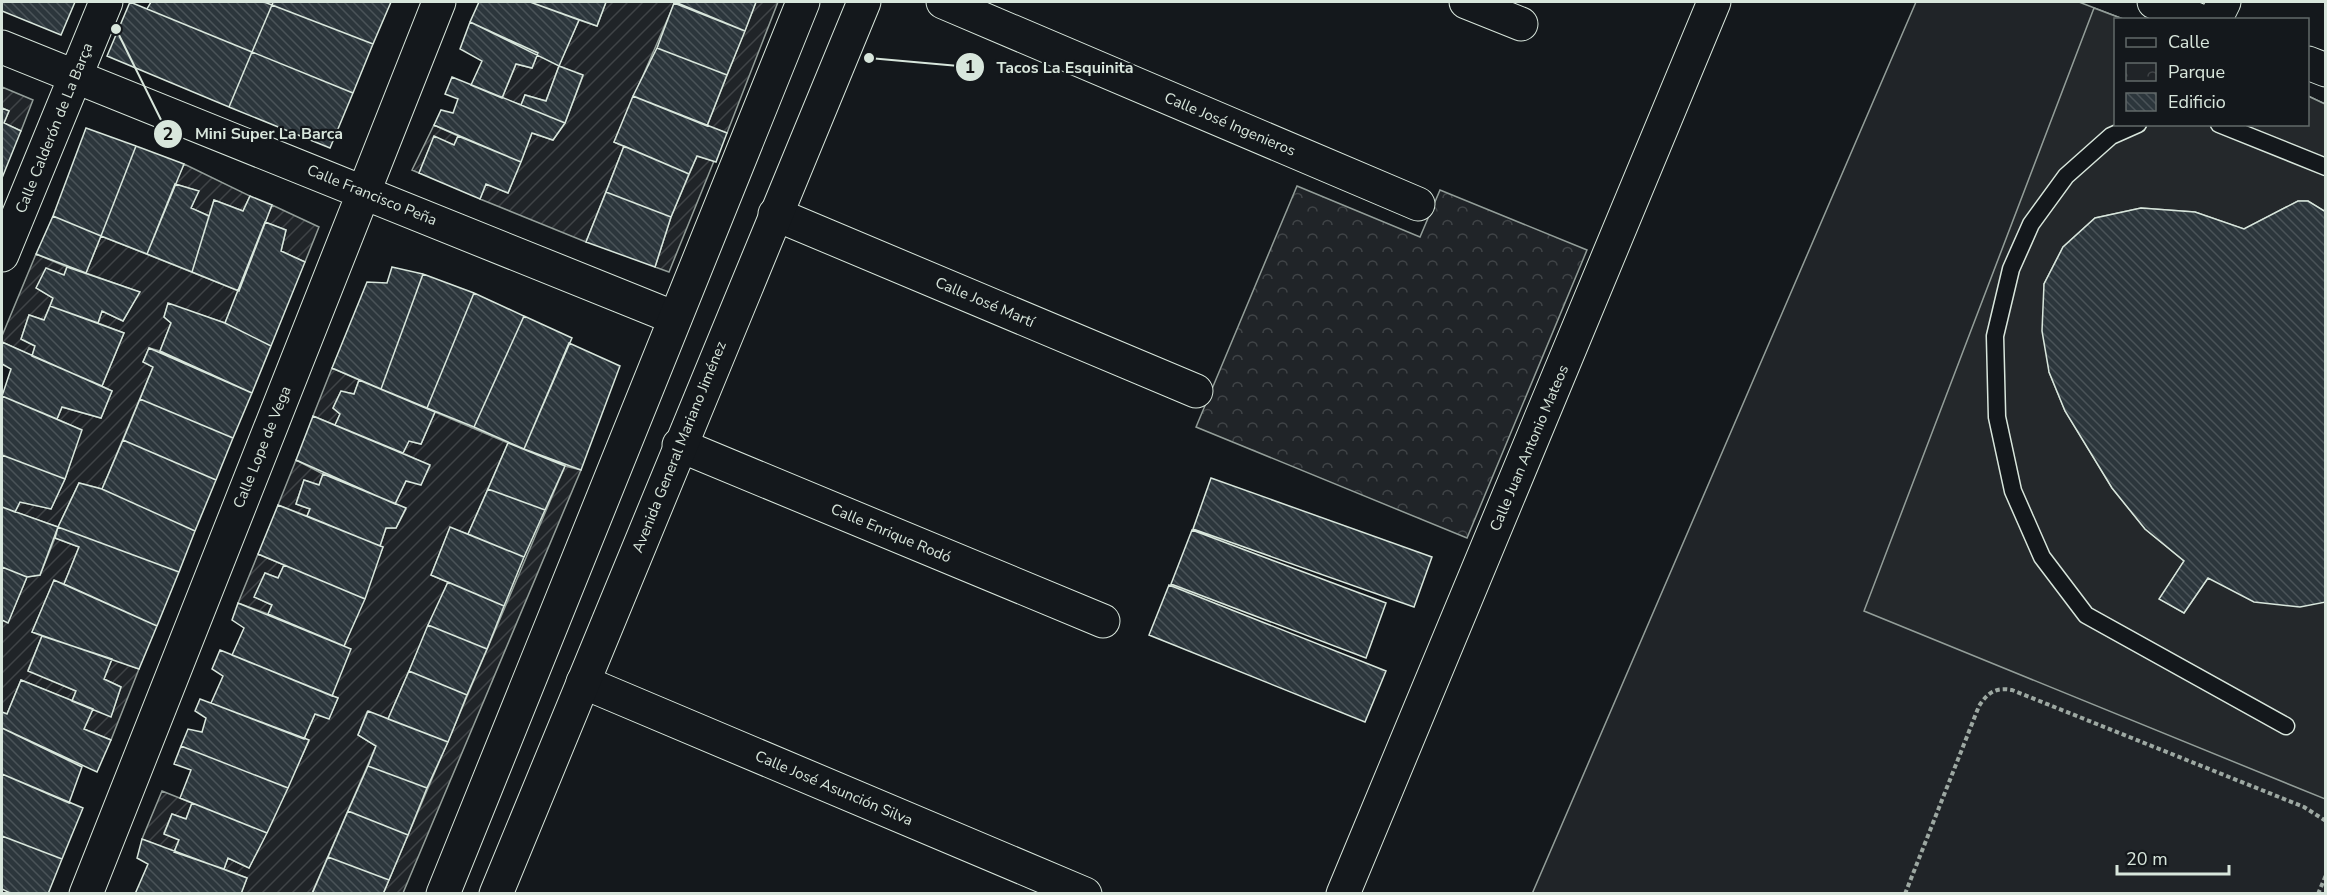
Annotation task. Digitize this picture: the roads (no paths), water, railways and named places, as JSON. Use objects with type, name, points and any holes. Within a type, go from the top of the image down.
[{"type":"street","name":"Calle Calderón de La Barça","points":[[2,255],[106,2]]},
{"type":"street","name":"Calle Lope de Vega","points":[[86,894],[439,2]]},
{"type":"street","points":[[443,894],[803,2]]},
{"type":"street","name":"Avenida General Mariano Jiménez","points":[[496,894],[679,445],[864,2]]},
{"type":"street","name":"Calle José Ingenieros","points":[[943,2],[1418,204]]},
{"type":"street","points":[[1466,2],[1521,24]]},
{"type":"street","name":"Calle Juan Antonio Mateos","points":[[1343,894],[1714,2]]},
{"type":"street","points":[[2158,2],[2194,18]]},
{"type":"street","points":[[2216,18],[2224,2]]},
{"type":"street","name":"Calle Francisco Peña","points":[[2,47],[675,318]]},
{"type":"street","points":[[2309,64],[2325,70]]},
{"type":"street","name":"Calle José Martí","points":[[775,214],[1196,391]]},
{"type":"street","name":"Calle Enrique Rodó","points":[[679,445],[1103,621]]},
{"type":"street","name":"Calle José Asunción Silva","points":[[583,682],[1085,894]]},
{"type":"lane","points":[[2134,126],[2111,136],[2066,176],[2031,224],[2011,269],[1995,336],[1997,417],[2013,491],[2042,557],[2085,615],[2286,726]]},
{"type":"lane","points":[[2224,126],[2325,167]]},
{"type":"place","name":"Mini Super La Barca","points":[[116,29]]},
{"type":"place","name":"Tacos La Esquinita","points":[[869,58]]}]
